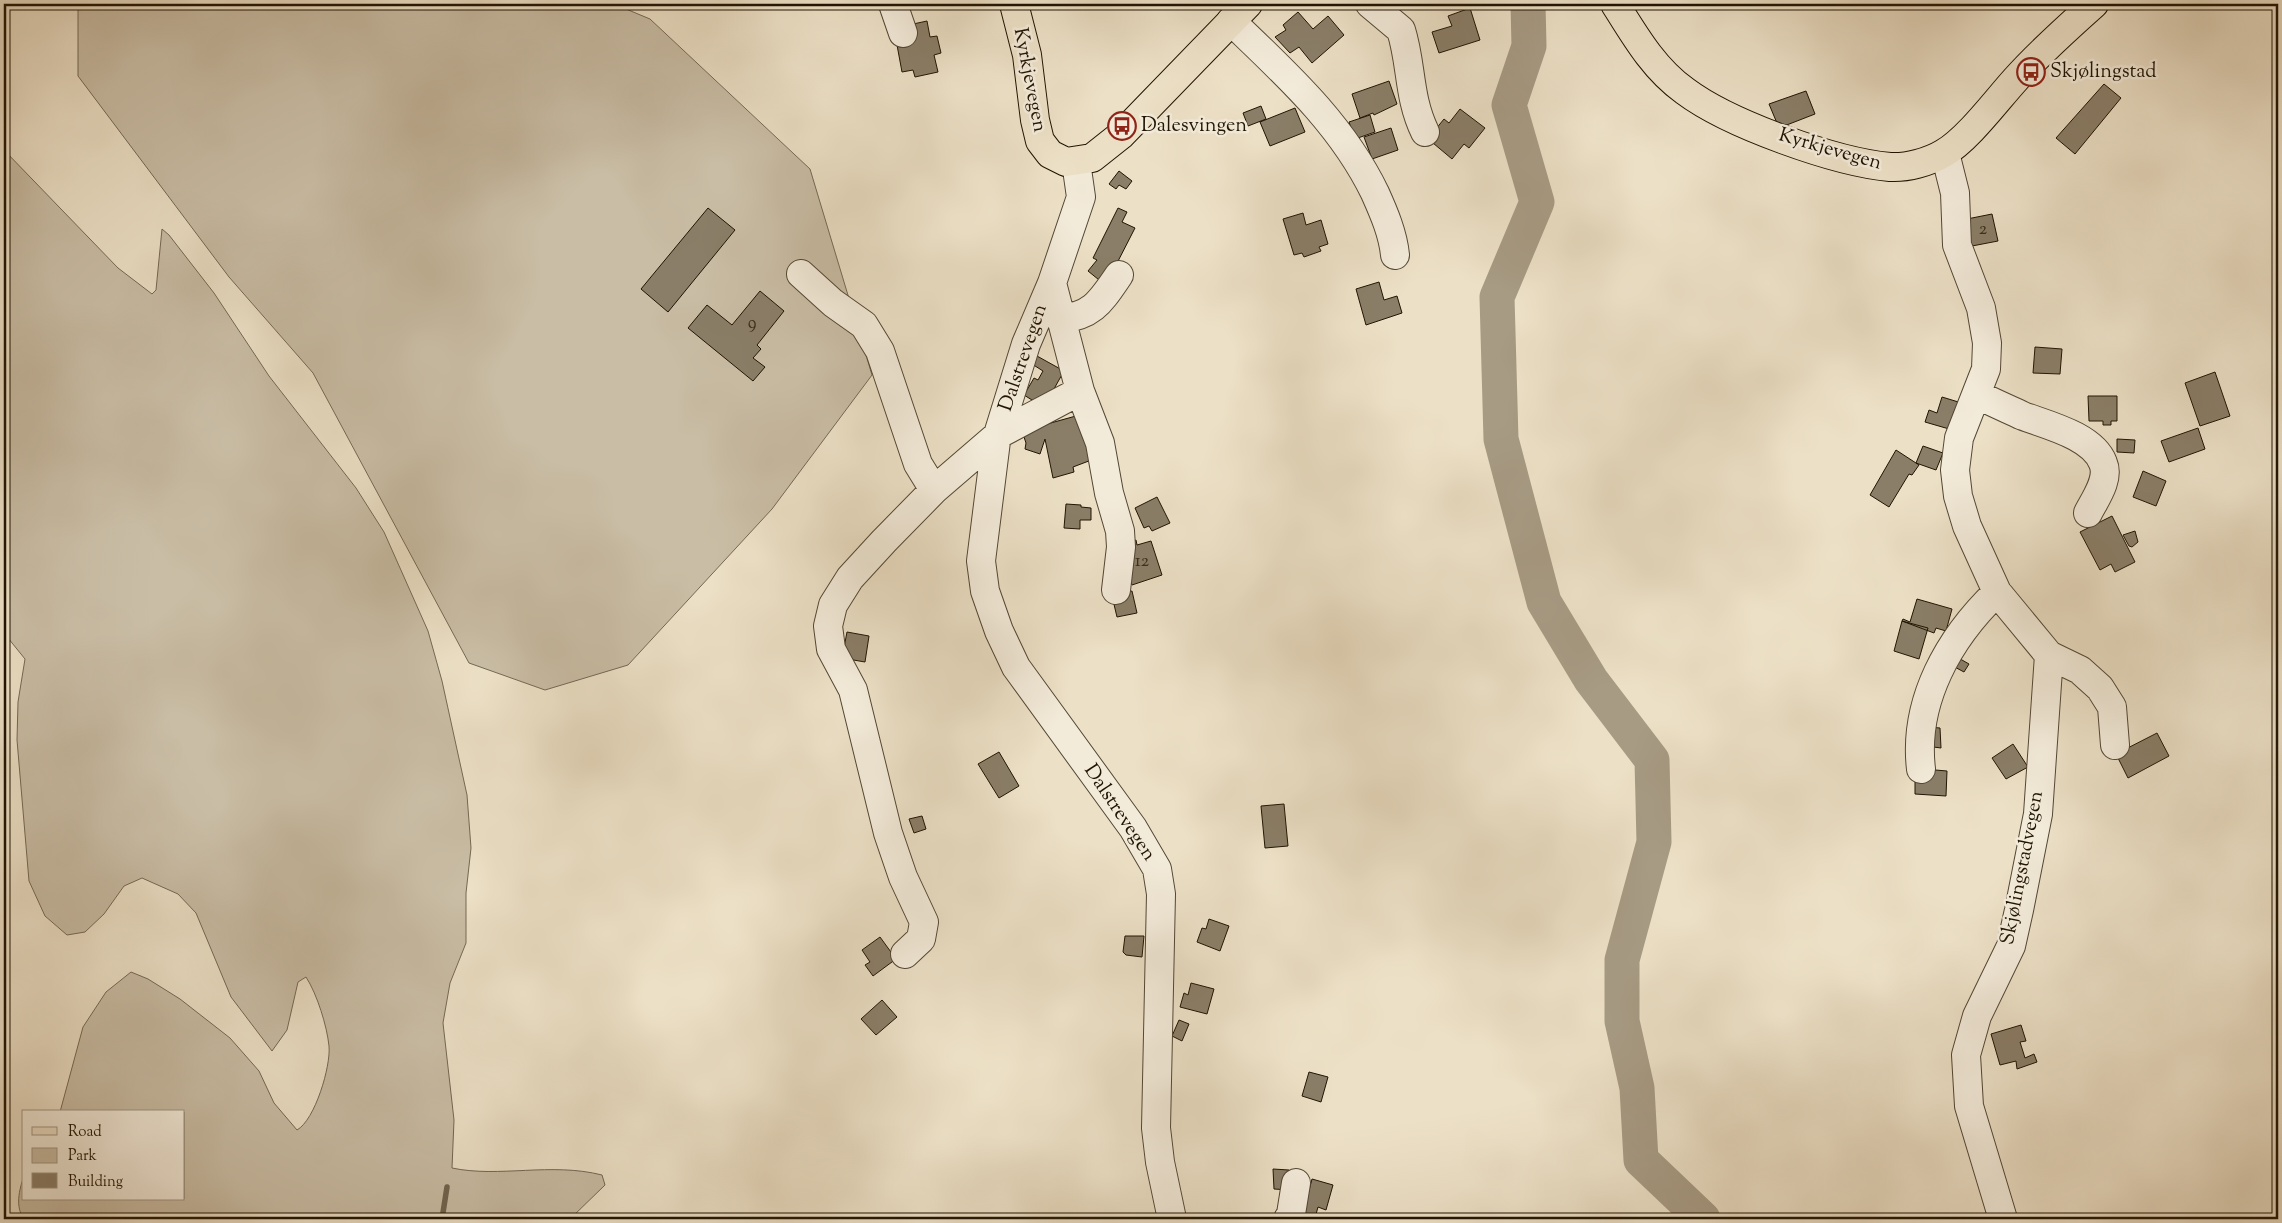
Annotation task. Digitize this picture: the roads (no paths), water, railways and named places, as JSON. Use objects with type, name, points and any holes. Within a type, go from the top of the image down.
[{"type":"main road","name":"Kyrkjevegen","points":[[1014,4],[1027,55],[1035,120],[1040,141],[1050,154],[1066,162],[1076,162]]},
{"type":"main road","name":"Kyrkjevegen","points":[[1614,4],[1649,58],[1685,91],[1722,113],[1766,132],[1859,161],[1891,167],[1906,166],[1944,153],[1956,144],[2020,74],[2094,4]]},
{"type":"main road","points":[[1076,162],[1092,158],[1121,136],[1240,12]]},
{"type":"street","points":[[893,4],[903,33]]},
{"type":"street","points":[[1370,4],[1401,30],[1410,87],[1417,116],[1425,132]]},
{"type":"street","points":[[1240,12],[1338,130],[1364,171],[1382,209],[1395,255]]},
{"type":"street","points":[[1944,153],[1955,193],[1957,245],[1981,308],[1987,342],[1986,369],[1978,395],[1973,399],[1959,438],[1955,470],[1958,496],[1967,526],[1997,592],[2049,655],[2080,670],[2100,688],[2112,707],[2115,744]]},
{"type":"street","name":"Dalstrevegen","points":[[1076,162],[1081,197],[1052,282],[1026,344],[999,434],[989,484],[981,561],[985,591],[998,631],[1016,667],[1133,828],[1157,869],[1161,894],[1156,1128],[1160,1162],[1172,1219]]},
{"type":"street","points":[[801,274],[833,303],[864,325],[880,351],[918,464],[934,490]]},
{"type":"street","points":[[1060,319],[1079,317],[1089,311],[1102,299],[1118,275]]},
{"type":"street","name":"Dalstrevegen","points":[[1052,282],[1080,391],[1100,443],[1109,493],[1120,531],[1121,547],[1116,590]]},
{"type":"street","name":"Dalstrevegen","points":[[905,954],[921,939],[924,922],[903,877],[888,833],[853,690],[831,649],[828,626],[833,605],[850,578],[934,490],[999,434],[1080,391]]},
{"type":"street","points":[[1978,395],[2021,415],[2067,432],[2091,446],[2104,463],[2105,476],[2088,512]]},
{"type":"street","points":[[1921,769],[1919,747],[1927,698],[1936,672],[1962,630],[1997,592]]},
{"type":"street","name":"Skjølingstadvegen","points":[[2003,1219],[1969,1106],[1966,1055],[1977,1016],[2010,946],[2020,910],[2038,814],[2049,655]]},
{"type":"street","points":[[1288,1219],[1291,1214],[1296,1182]]},
{"type":"waterway","points":[[1528,4],[1529,46],[1509,105],[1537,202],[1497,297],[1501,439],[1544,602],[1591,680],[1652,760],[1654,842],[1622,960],[1622,1021],[1637,1088],[1641,1160],[1703,1219]]},
{"type":"waterway","points":[[442,1219],[447,1187]]},
{"type":"place","name":"Skjølingstad","points":[[2031,72]]},
{"type":"place","name":"Dalesvingen","points":[[1122,126]]}]
